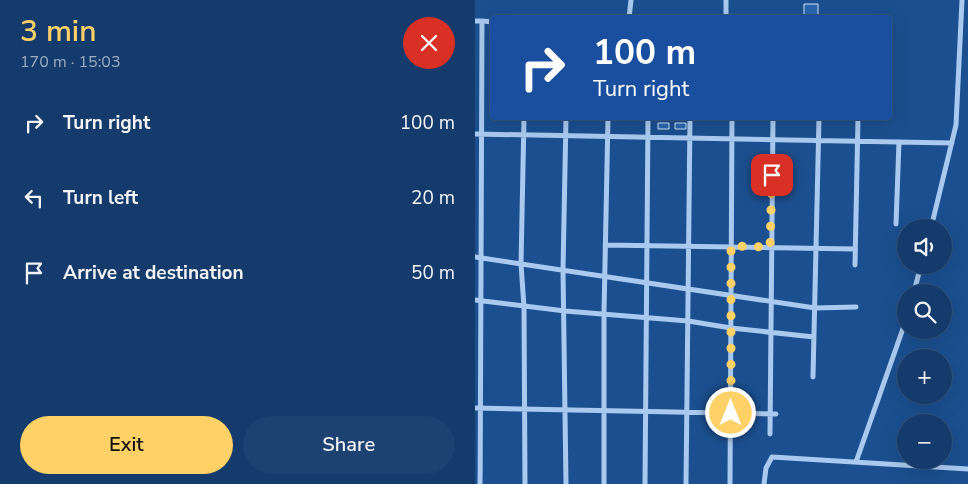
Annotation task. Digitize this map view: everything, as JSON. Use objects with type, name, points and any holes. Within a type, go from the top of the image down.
[{"type":"street","points":[[629,15],[631,0]]},
{"type":"street","points":[[726,0],[726,15]]},
{"type":"street","points":[[933,219],[956,125],[962,0]]},
{"type":"street","points":[[475,21],[490,22]]},
{"type":"street","points":[[480,484],[478,408],[482,301],[477,257],[478,134],[482,21]]},
{"type":"street","points":[[524,120],[521,264],[524,307],[525,484]]},
{"type":"street","points":[[565,120],[563,270],[566,484]]},
{"type":"street","points":[[604,484],[604,313],[608,120]]},
{"type":"street","points":[[645,484],[648,120]]},
{"type":"street","points":[[685,484],[690,120]]},
{"type":"street","points":[[730,484],[732,120]]},
{"type":"street","points":[[770,434],[773,414],[770,332],[770,247],[773,120]]},
{"type":"street","points":[[813,377],[819,120]]},
{"type":"street","points":[[855,266],[858,120]]},
{"type":"street","points":[[478,134],[952,143]]},
{"type":"street","points":[[896,224],[899,142]]},
{"type":"street","points":[[605,245],[855,249]]},
{"type":"street","points":[[477,257],[815,308],[856,307]]},
{"type":"street","points":[[475,300],[524,307],[688,321],[731,328],[814,337]]},
{"type":"street","points":[[856,462],[899,339]]},
{"type":"street","points":[[478,408],[773,414]]},
{"type":"street","points":[[764,484],[766,468],[772,457],[968,468]]},
{"type":"building","points":[[804,4],[818,4],[818,15],[804,15]]},
{"type":"building","points":[[658,123],[669,123],[669,129],[658,129]]},
{"type":"building","points":[[675,123],[686,123],[686,129],[675,129]]},
{"type":"route","points":[[731,413],[731,246],[770,247],[772,175]]}]
